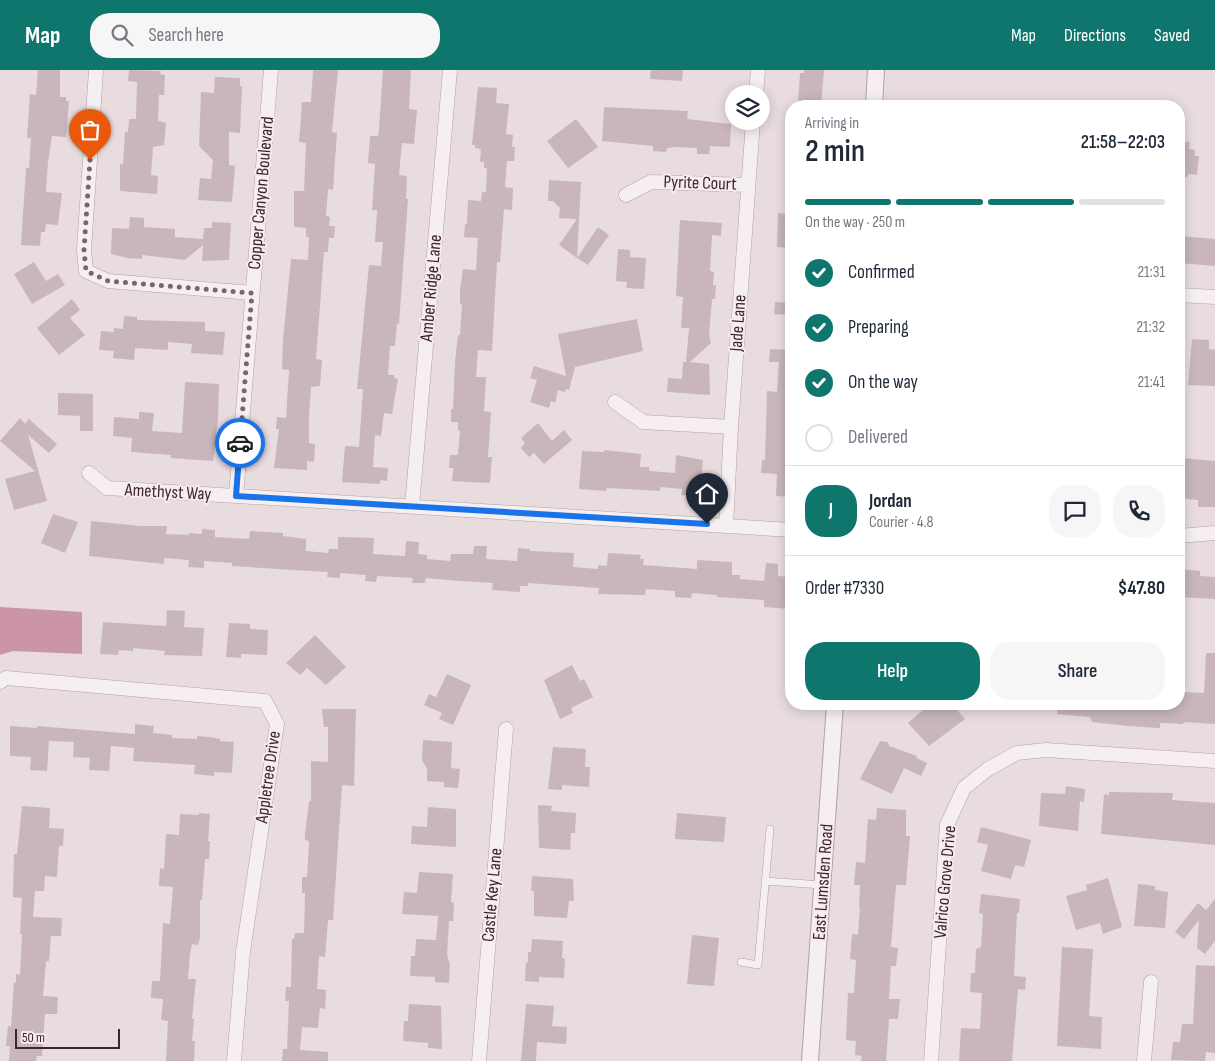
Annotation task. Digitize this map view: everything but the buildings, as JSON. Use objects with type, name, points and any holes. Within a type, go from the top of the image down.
[{"type":"street","points":[[96,70],[84,250],[86,271],[108,281],[252,293]]},
{"type":"street","name":"Copper Canyon Boulevard","points":[[236,496],[271,70]]},
{"type":"street","name":"Amber Ridge Lane","points":[[412,506],[450,70]]},
{"type":"street","points":[[757,85],[758,70]]},
{"type":"street","points":[[874,100],[876,70]]},
{"type":"street","name":"Jade Lane","points":[[726,526],[731,426],[752,130]]},
{"type":"street","name":"Pyrite Court","points":[[626,195],[651,182],[748,185]]},
{"type":"street","points":[[1185,295],[1215,297]]},
{"type":"street","points":[[615,402],[643,422],[731,426]]},
{"type":"street","name":"Amethyst Way","points":[[89,473],[106,488],[785,530]]},
{"type":"street","points":[[1185,536],[1215,533]]},
{"type":"street","name":"Appletree Drive","points":[[0,682],[6,678],[265,701],[277,724],[243,952],[234,1061]]},
{"type":"street","name":"East Lumsden Road","points":[[810,1061],[824,886],[835,710]]},
{"type":"street","name":"Castle Key Lane","points":[[479,1061],[506,729]]},
{"type":"street","name":"Valrico Grove Drive","points":[[931,1061],[947,825],[964,788],[988,769],[1017,753],[1046,750],[1215,761]]},
{"type":"street","points":[[1144,1061],[1151,982]]},
{"type":"lane","points":[[740,962],[758,965],[770,829]]},
{"type":"lane","points":[[765,881],[824,886]]},
{"type":"shaded area","points":[[0,607],[82,612],[82,654],[13,651],[0,655]]},
{"type":"way so far","points":[[90,160],[84,250],[86,271],[108,281],[252,293],[240,443]]},
{"type":"route","points":[[240,443],[236,496],[707,524]]}]
